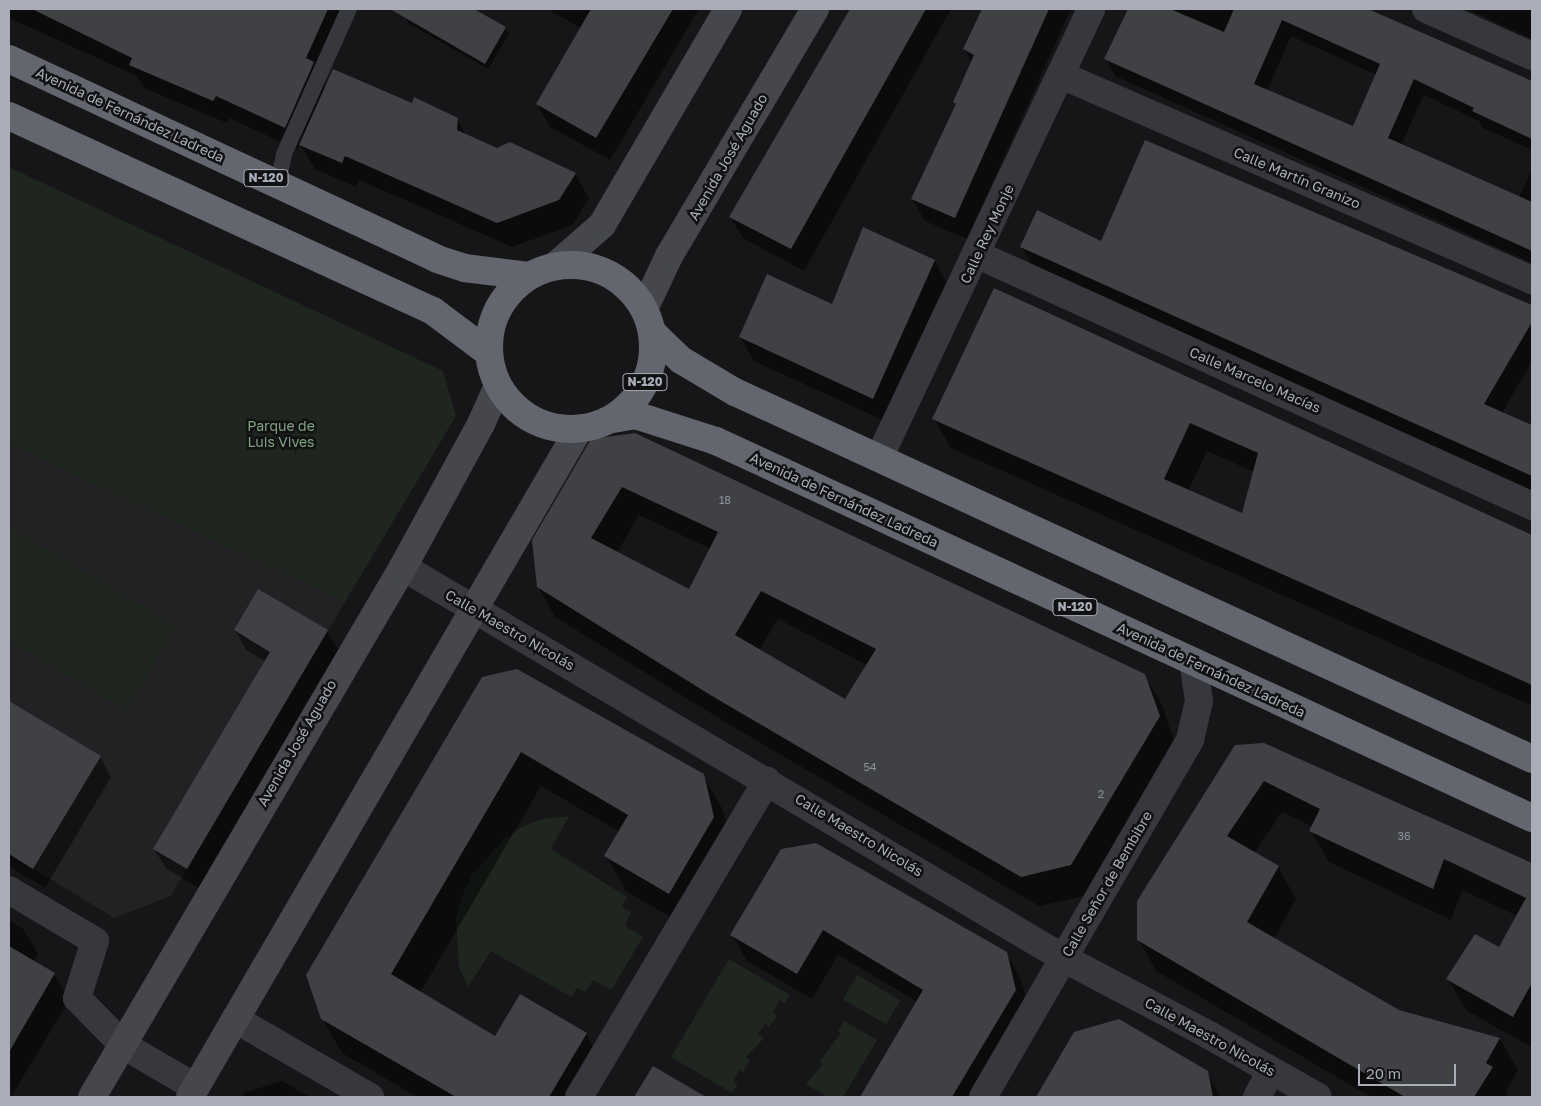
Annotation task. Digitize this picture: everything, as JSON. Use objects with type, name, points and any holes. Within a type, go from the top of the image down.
[{"type":"highway","name":"Avenida de Fernández Ladreda","points":[[9,59],[278,183],[437,259],[464,268],[529,276]]},
{"type":"highway","points":[[9,116],[433,311],[489,353]]},
{"type":"highway","name":"N-120","points":[[654,334],[645,382],[630,404],[613,419],[579,429],[552,426],[536,420],[497,388],[489,353],[489,331],[498,312],[511,291],[529,276],[555,266],[581,265],[600,270],[617,280],[645,307],[654,334],[681,360],[705,376],[1532,759]]},
{"type":"highway","name":"Avenida de Fernández Ladreda","points":[[613,419],[635,415],[716,441],[1532,818]]},
{"type":"main road","points":[[555,266],[602,225],[728,9]]},
{"type":"main road","name":"Avenida José Aguado","points":[[645,307],[670,256],[815,9]]},
{"type":"main road","name":"Avenida José Aguado","points":[[92,1097],[350,653],[403,567],[481,424],[497,388]]},
{"type":"main road","points":[[192,1092],[579,429]]},
{"type":"street","name":"Calle Rey Monje","points":[[879,458],[978,255],[1091,9]]},
{"type":"street","points":[[1426,9],[1532,56]]},
{"type":"street","name":"Calle Martín Granizo","points":[[1061,75],[1532,280]]},
{"type":"street","name":"Calle Marcelo Macías","points":[[978,255],[1532,506]]},
{"type":"street","name":"Calle Maestro Nicolás","points":[[403,567],[768,780],[1064,959],[1318,1097]]},
{"type":"street","name":"Calle Señor de Bembibre","points":[[983,1097],[1190,740],[1199,702],[1193,661]]},
{"type":"street","points":[[579,1097],[768,780]]},
{"type":"street","points":[[9,890],[95,941],[77,998],[123,1045],[192,1092]]},
{"type":"street","points":[[235,1019],[370,1097]]},
{"type":"street","points":[[1257,1097],[1271,1071]]},
{"type":"lane","points":[[278,183],[284,154],[349,9]]},
{"type":"shaded area","points":[[9,444],[345,602],[171,896],[114,918],[9,854]]},
{"type":"green space","name":"Parque de Luis Vives","points":[[9,167],[443,371],[456,416],[345,602],[9,444]]},
{"type":"green space","points":[[9,527],[176,626],[127,711],[9,641]]},
{"type":"green space","points":[[569,816],[551,849],[627,897],[622,907],[631,912],[625,926],[643,937],[611,990],[593,980],[585,992],[577,988],[571,997],[491,951],[468,987],[459,967],[456,920],[462,896],[472,875],[504,839],[524,826],[542,819]]},
{"type":"green space","points":[[729,959],[790,995],[785,1003],[780,1000],[773,1012],[777,1016],[769,1027],[765,1024],[758,1034],[764,1038],[746,1057],[750,1061],[743,1072],[740,1069],[733,1082],[738,1085],[732,1093],[671,1057]]},
{"type":"green space","points":[[857,975],[900,1000],[886,1024],[843,999]]},
{"type":"green space","points":[[844,1021],[877,1040],[843,1097],[828,1097],[806,1084],[823,1064],[819,1062],[841,1033],[838,1031]]},
{"type":"building","points":[[32,9],[328,9],[306,58],[314,62],[285,128],[216,96],[213,101],[129,65],[132,58]]},
{"type":"building","points":[[390,9],[474,9],[506,27],[485,64]]},
{"type":"building","points":[[591,9],[673,9],[596,138],[536,104]]},
{"type":"building","points":[[850,9],[926,9],[791,249],[729,217]]},
{"type":"building","points":[[982,9],[1049,9],[955,218],[911,199],[956,104],[953,102],[974,55],[963,49]]},
{"type":"building","points":[[1128,9],[1170,9],[1224,32],[1234,9],[1368,9],[1532,81],[1532,139],[1472,111],[1474,108],[1414,79],[1388,138],[1532,202],[1532,251],[1104,59]],"holes":[[[1282,20],[1380,64],[1353,126],[1254,84]]]},
{"type":"building","points":[[333,69],[412,103],[414,97],[458,118],[457,130],[497,148],[510,142],[576,173],[559,200],[497,223],[345,156],[342,163],[299,145]]},
{"type":"building","points":[[1145,140],[1532,305],[1532,322],[1484,404],[1532,425],[1532,476],[1020,247],[1037,210],[1101,241]]},
{"type":"building","points":[[863,227],[935,260],[873,399],[739,337],[767,274],[832,304]]},
{"type":"building","points":[[994,288],[1532,535],[1532,685],[932,419]],"holes":[[[1190,423],[1258,453],[1242,513],[1164,479]]]},
{"type":"building","points":[[635,433],[1145,674],[1160,716],[1071,865],[1021,877],[712,696],[537,587],[532,540],[591,439]],"holes":[[[622,487],[718,532],[689,589],[591,538]],[[761,591],[876,649],[845,699],[735,635]]]},
{"type":"building","points":[[258,589],[328,630],[187,869],[153,849],[270,652],[234,630]]},
{"type":"building","points":[[517,669],[704,774],[714,817],[669,894],[604,856],[628,815],[521,752],[391,974],[495,1036],[520,994],[587,1033],[549,1097],[456,1097],[321,1019],[306,975],[482,677]]},
{"type":"building","points":[[9,701],[101,756],[33,869],[9,854]]},
{"type":"building","points":[[1264,743],[1532,863],[1532,983],[1513,1017],[1446,979],[1475,934],[1499,947],[1526,898],[1444,859],[1433,889],[1309,831],[1320,809],[1264,781],[1227,836],[1279,866],[1247,922],[1399,1010],[1500,1038],[1486,1063],[1493,1067],[1474,1097],[1405,1097],[1137,940],[1137,901],[1235,745]]},
{"type":"building","points":[[816,843],[1007,952],[1016,990],[952,1097],[860,1097],[923,990],[823,930],[797,974],[730,935],[781,849]]},
{"type":"building","points":[[9,946],[55,973],[9,1052]]},
{"type":"building","points":[[1119,1019],[1208,1071],[1213,1097],[1036,1097],[1074,1032]]},
{"type":"building","points":[[653,1066],[706,1097],[634,1097]]}]
